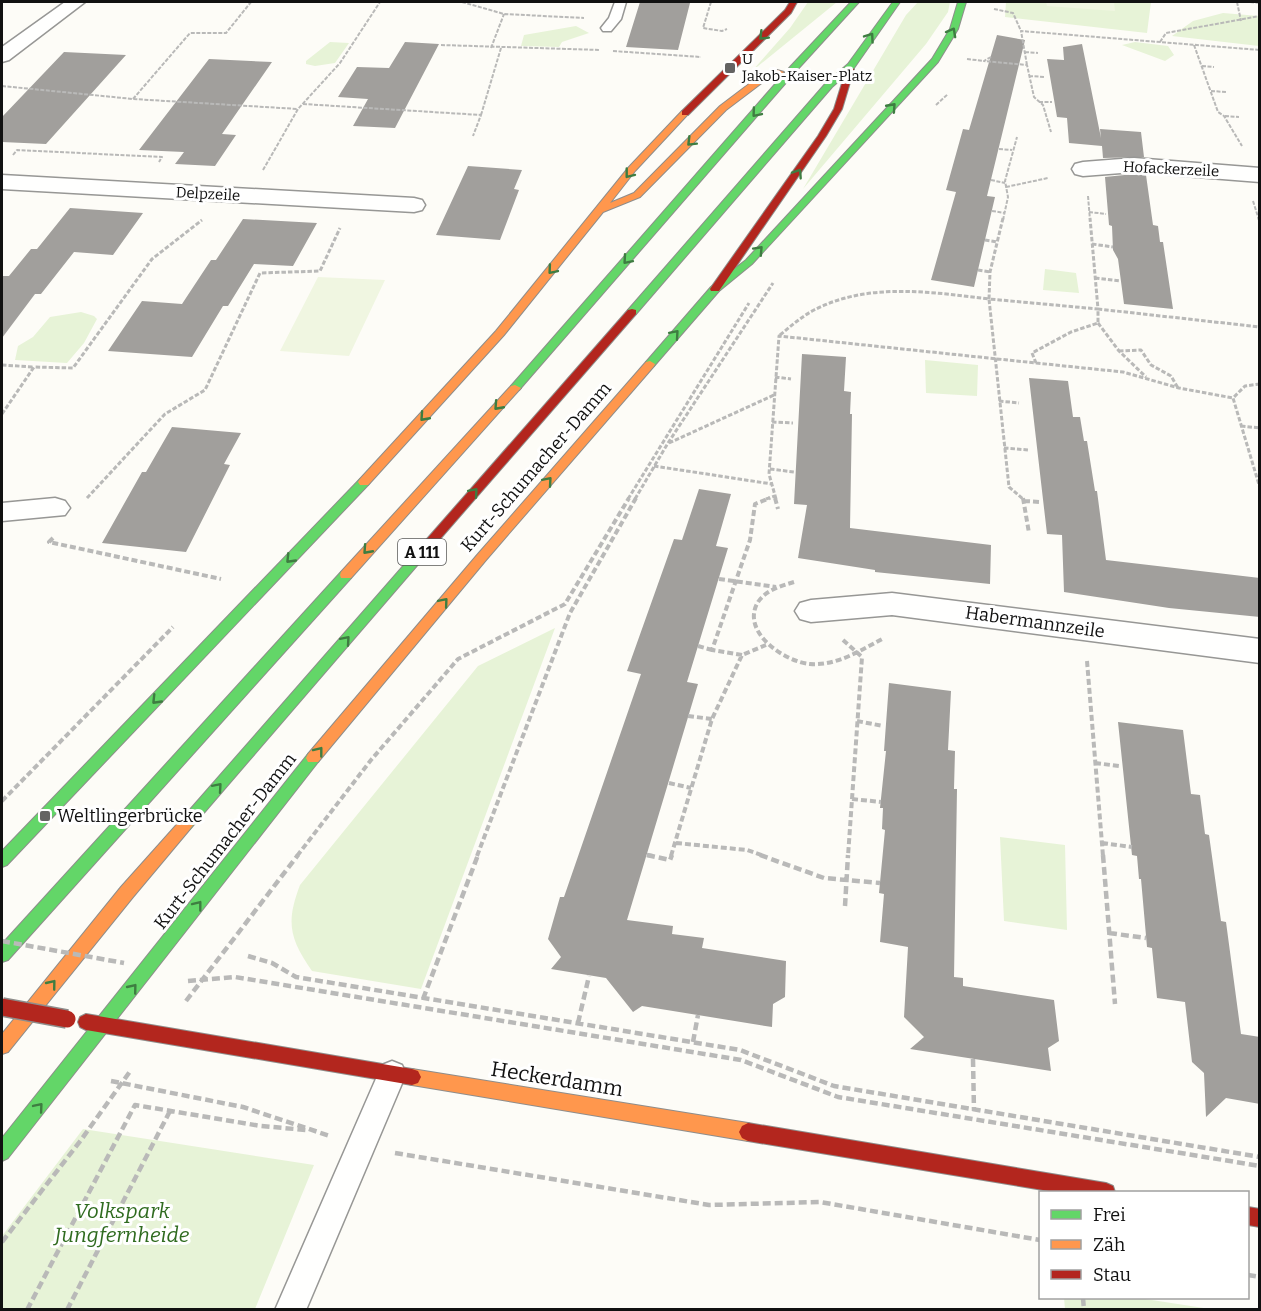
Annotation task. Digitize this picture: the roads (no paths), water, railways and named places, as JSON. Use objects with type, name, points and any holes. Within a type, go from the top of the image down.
[{"type":"main road","points":[[2,861],[386,459],[500,333],[632,169],[697,100],[788,11],[793,2]]},
{"type":"main road","name":"A 111","points":[[2,955],[497,408],[794,68],[855,2]]},
{"type":"main road","name":"A 111","points":[[2,1046],[128,892],[813,103],[850,66],[896,2]]},
{"type":"main road","name":"Kurt-Schumacher-Damm","points":[[2,1152],[329,738],[482,557],[715,288],[748,262],[935,60],[954,29],[962,2]]},
{"type":"main road","points":[[715,288],[822,136],[838,109],[850,66]]},
{"type":"main road","points":[[602,209],[636,197],[732,101],[765,76],[794,68]]},
{"type":"main road","name":"Heckerdamm","points":[[2,1007],[1100,1191]]},
{"type":"street","points":[[2,56],[76,2]]},
{"type":"street","name":"Hofackerzeile","points":[[1085,180],[1134,165],[1260,175]]},
{"type":"street","name":"Delpzeile","points":[[2,182],[414,205]]},
{"type":"street","points":[[2,512],[64,516]]},
{"type":"street","name":"Habermannzeile","points":[[811,611],[892,604],[1260,651]]},
{"type":"lane","points":[[611,23],[620,2]]},
{"type":"lane","points":[[290,1310],[360,1143],[392,1074]]},
{"type":"place","name":"U Jakob-Kaiser-Platz","points":[[730,68]]},
{"type":"place","name":"Weltlingerbrücke","points":[[45,816]]},
{"type":"park label","name":"Volkspark Jungfernheide","points":[[122,1223]]}]
